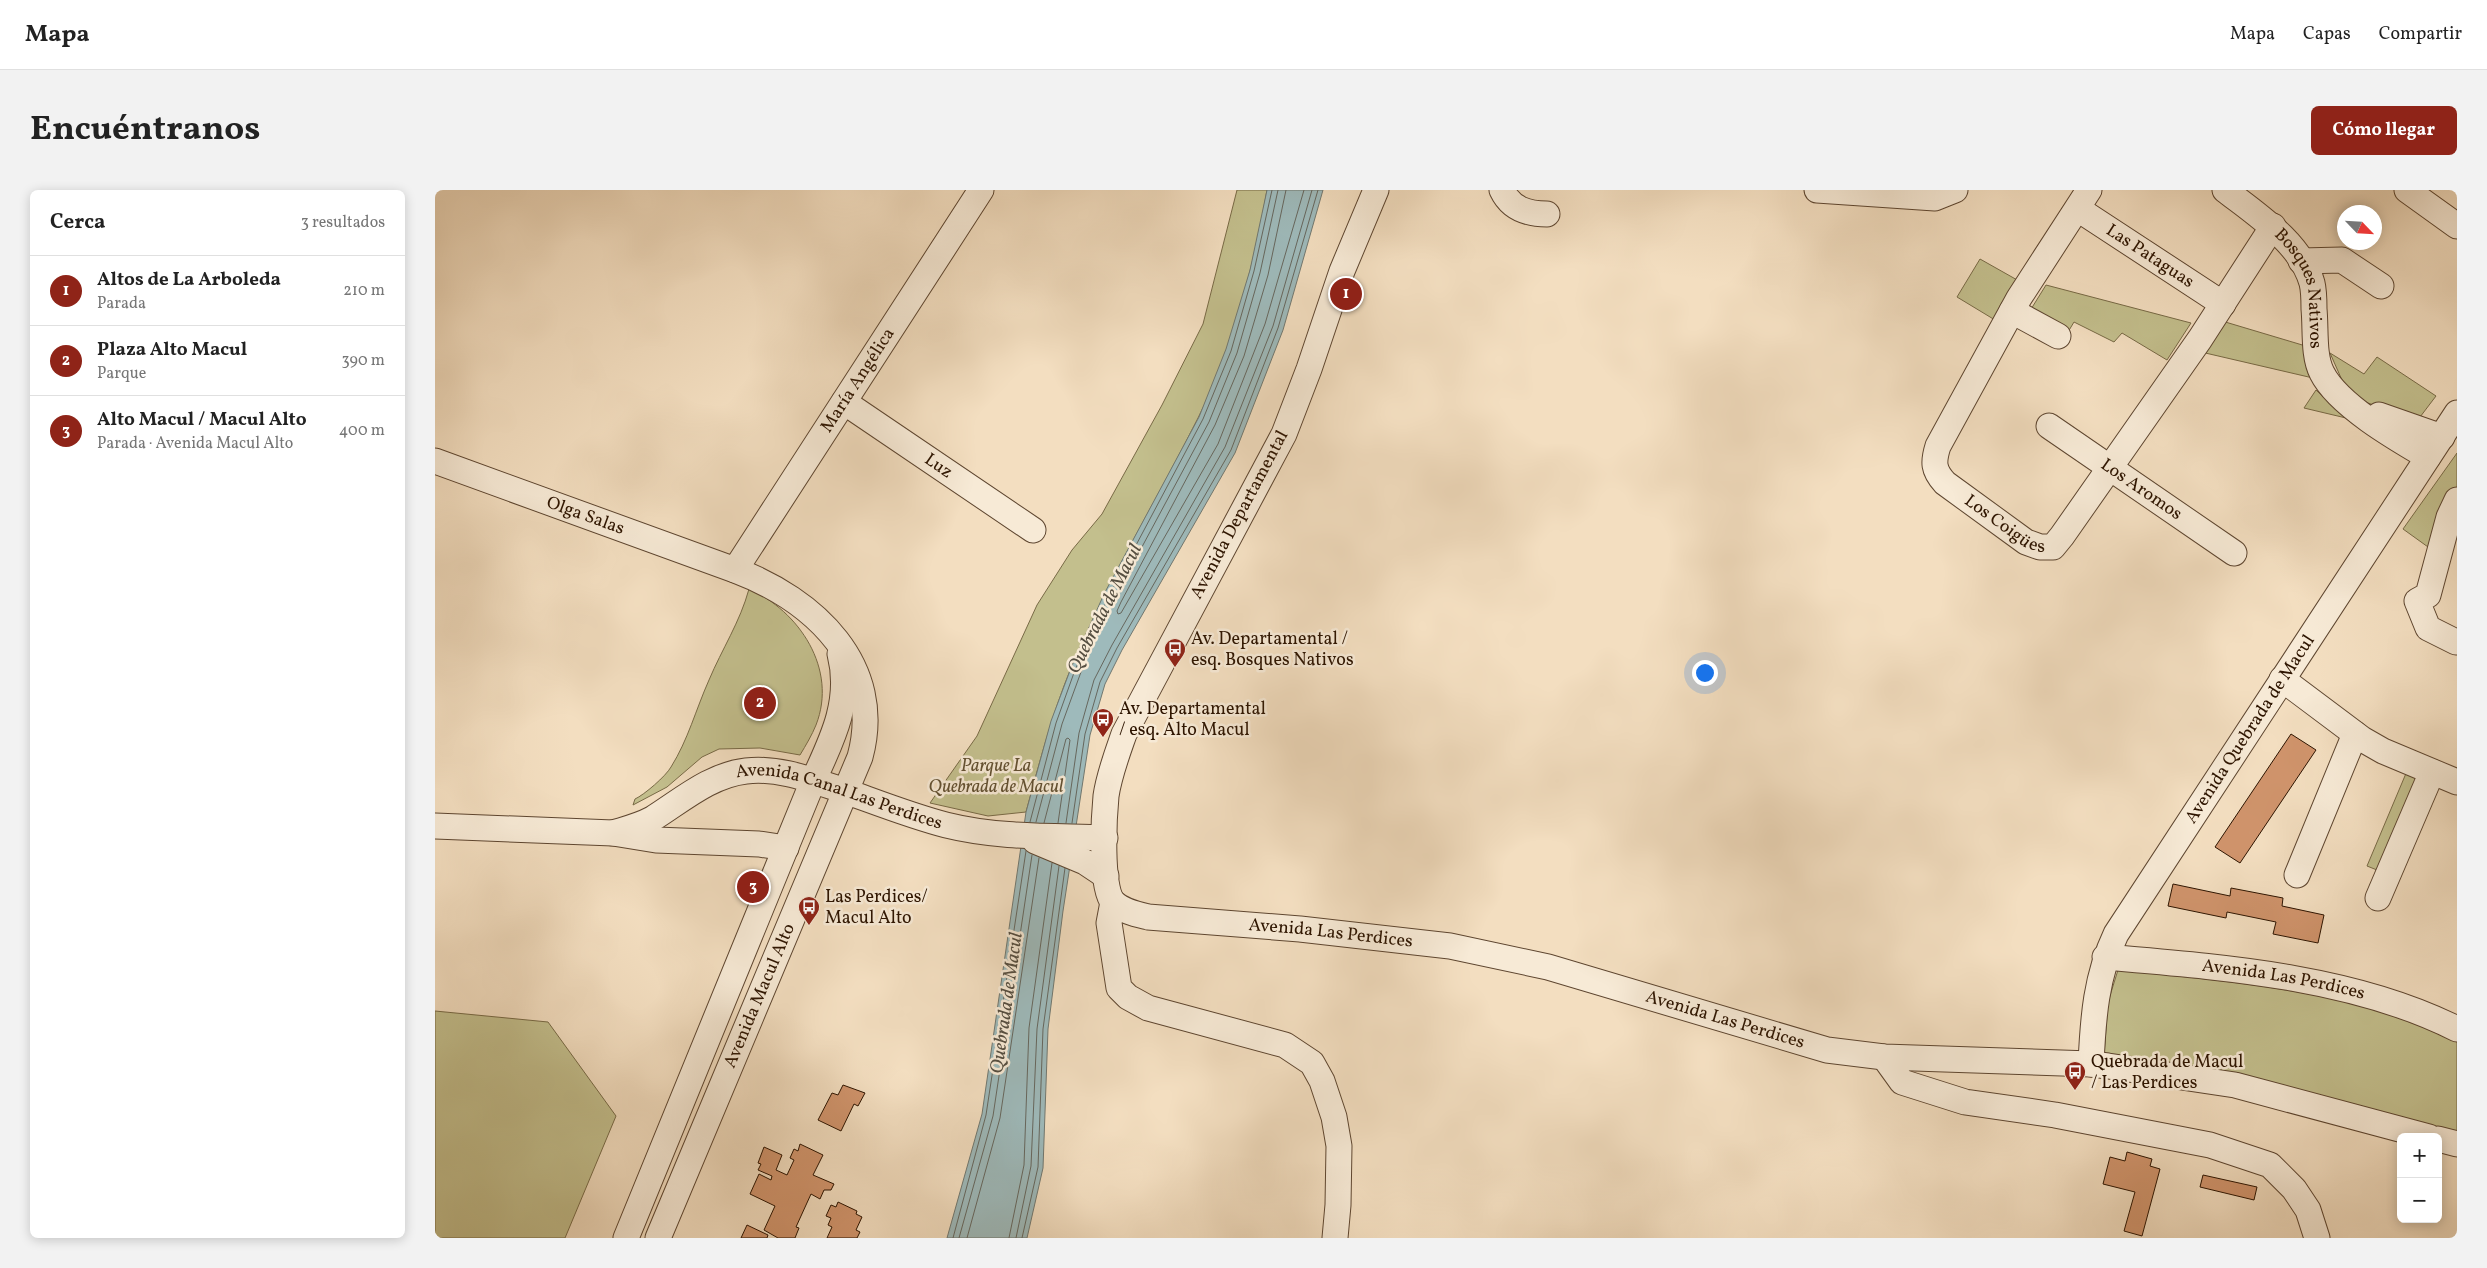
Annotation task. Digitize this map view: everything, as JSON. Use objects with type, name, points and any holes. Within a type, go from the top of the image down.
[{"type":"street","name":"María Angélica","points":[[735,570],[981,190]]},
{"type":"street","name":"Avenida Departamental","points":[[1105,838],[1106,796],[1113,766],[1124,734],[1283,434],[1303,384],[1341,272],[1376,190]]},
{"type":"street","points":[[1502,190],[1513,206],[1529,214],[1547,214]]},
{"type":"street","points":[[1817,190],[1935,198],[1954,191]]},
{"type":"street","name":"Bosques Nativos","points":[[2225,190],[2273,226],[2301,261],[2312,283],[2317,355],[2321,372],[2331,388],[2348,404],[2402,442],[2428,457]]},
{"type":"street","points":[[2407,190],[2457,226]]},
{"type":"street","name":"Los Coigües","points":[[2083,199],[2011,311],[1938,446],[1933,461],[1936,473],[1945,483],[2026,542],[2039,547],[2053,546],[2223,304],[2273,226]]},
{"type":"street","name":"Las Pataguas","points":[[2083,199],[2223,304]]},
{"type":"street","points":[[2301,261],[2342,260],[2381,286]]},
{"type":"street","points":[[2011,311],[2058,336]]},
{"type":"street","name":"Luz","points":[[844,402],[1033,530]]},
{"type":"street","name":"Bosques Nativos","points":[[2348,404],[2442,436]]},
{"type":"street","name":"Avenida Quebrada de Macul","points":[[2091,1064],[2093,1017],[2098,982],[2105,957],[2127,914],[2457,415]]},
{"type":"street","name":"Los Aromos","points":[[2049,426],[2110,466],[2234,553]]},
{"type":"street","name":"Olga Salas","points":[[435,461],[735,570]]},
{"type":"street","points":[[2456,642],[2428,628],[2417,602],[2428,595],[2449,517],[2457,500]]},
{"type":"street","name":"Avenida Macul Alto","points":[[659,1238],[846,792],[863,744],[865,716],[863,695],[858,675],[849,658],[826,628],[800,604],[773,587],[735,570]]},
{"type":"street","name":"Avenida Macul Alto","points":[[626,1238],[813,781],[834,735],[843,702],[843,672],[837,642]]},
{"type":"street","points":[[2282,679],[2355,734],[2383,751],[2457,782]]},
{"type":"street","points":[[2297,875],[2355,734]]},
{"type":"street","name":"Avenida Canal Las Perdices","points":[[613,833],[651,820],[711,782],[733,774],[770,771],[813,781],[945,824],[985,833],[1019,836],[1077,847]]},
{"type":"street","points":[[2378,898],[2432,772]]},
{"type":"street","name":"Avenida Canal Las Perdices","points":[[435,826],[613,833],[656,840],[759,844],[786,848]]},
{"type":"street","points":[[1106,876],[1077,847],[1105,838],[1106,876],[1108,891],[1113,902],[1109,923],[1114,963],[1119,988],[1128,997],[1148,1008],[1285,1045],[1312,1063],[1322,1081],[1334,1117],[1339,1146],[1335,1238]]},
{"type":"street","name":"Avenida Las Perdices","points":[[1113,902],[1124,910],[1148,917],[1309,930],[1451,946],[1495,955],[1547,967],[1827,1050],[1884,1057],[2091,1064],[2235,1085],[2414,1133]]},
{"type":"street","name":"Avenida Las Perdices","points":[[2105,957],[2245,972],[2318,984],[2361,994],[2407,1008],[2457,1028]]},
{"type":"street","points":[[1884,1057],[1902,1082],[1965,1102],[2055,1115],[2210,1146],[2270,1165],[2294,1189],[2308,1210],[2317,1238]]},
{"type":"street","points":[[2442,1140],[2457,1144]]},
{"type":"green space","name":"Parque La Quebrada de Macul","points":[[1237,190],[1267,190],[1256,248],[1231,336],[1198,418],[1100,604],[1071,668],[1052,721],[1026,812],[988,816],[930,803],[977,736],[1037,605],[1072,550],[1102,514],[1162,405],[1203,324]]},
{"type":"green space","points":[[1980,259],[2019,281],[1995,320],[1957,297]]},
{"type":"green space","points":[[2046,285],[2191,323],[2167,360],[2122,333],[2114,342],[2074,322],[2068,332],[2028,314]]},
{"type":"green space","points":[[2222,321],[2309,347],[2313,378],[2201,352]]},
{"type":"green space","points":[[2330,353],[2364,374],[2377,357],[2436,396],[2417,421],[2349,396]]},
{"type":"green space","points":[[2316,390],[2346,418],[2304,408]]},
{"type":"green space","points":[[2457,453],[2457,490],[2435,552],[2403,529]]},
{"type":"green space","points":[[749,589],[767,599],[784,612],[798,627],[818,663],[822,683],[821,704],[816,725],[809,740],[800,755],[760,748],[719,749],[702,757],[667,787],[633,805],[635,799],[665,775],[677,757],[709,680],[741,613]]},
{"type":"green space","points":[[2407,771],[2418,775],[2382,872],[2367,866]]},
{"type":"green space","points":[[2118,970],[2238,983],[2327,997],[2382,1011],[2407,1020],[2457,1040],[2457,1137],[2104,1056],[2108,1002]]},
{"type":"green space","points":[[435,1011],[548,1022],[616,1116],[565,1238],[435,1238]]},
{"type":"water","name":"Quebrada de Macul","points":[[1267,190],[1323,190],[1283,330],[1235,453],[1122,650],[1105,684],[1090,735],[1063,911],[1048,1029],[1043,1168],[1027,1238],[947,1238],[982,1114],[1026,812],[1051,721],[1071,668],[1104,594],[1199,417],[1226,349],[1250,270]]},
{"type":"building","points":[[2291,734],[2316,750],[2240,863],[2215,847]]},
{"type":"building","points":[[2173,884],[2230,896],[2231,888],[2283,898],[2282,906],[2324,915],[2318,943],[2273,934],[2276,922],[2227,912],[2226,918],[2168,906]]},
{"type":"building","points":[[843,1085],[865,1093],[858,1106],[854,1104],[841,1131],[818,1120],[832,1093],[838,1095]]},
{"type":"building","points":[[800,1144],[823,1155],[813,1175],[834,1184],[831,1190],[824,1190],[820,1199],[811,1194],[796,1227],[799,1228],[795,1238],[778,1238],[764,1230],[775,1206],[750,1194],[759,1174],[771,1180],[772,1176],[758,1170],[761,1164],[758,1163],[764,1147],[782,1155],[776,1170],[787,1175],[794,1160],[790,1158],[794,1149],[798,1151]]},
{"type":"building","points":[[2127,1152],[2152,1159],[2150,1166],[2160,1169],[2142,1236],[2124,1231],[2135,1192],[2103,1184],[2110,1157],[2125,1161]]},
{"type":"building","points":[[2203,1175],[2257,1187],[2254,1200],[2200,1187]]},
{"type":"building","points":[[838,1202],[857,1211],[856,1214],[862,1217],[856,1230],[860,1232],[857,1238],[827,1238],[832,1227],[828,1225],[831,1218],[826,1216],[831,1205],[836,1207]]},
{"type":"building","points":[[747,1225],[768,1235],[767,1238],[741,1238]]},
{"type":"place","name":"Altos de La Arboleda","points":[[1346,294]]},
{"type":"place","name":"Av. Departamental / esq. Bosques Nativos","points":[[1175,668]]},
{"type":"place","name":"Plaza Alto Macul","points":[[760,703]]},
{"type":"place","name":"Av. Departamental / esq. Alto Macul","points":[[1103,738]]},
{"type":"place","name":"Alto Macul / Macul Alto","points":[[753,887]]},
{"type":"place","name":"Las Perdices/ Macul Alto","points":[[809,926]]},
{"type":"place","name":"Quebrada de Macul / Las Perdices","points":[[2075,1091]]}]
